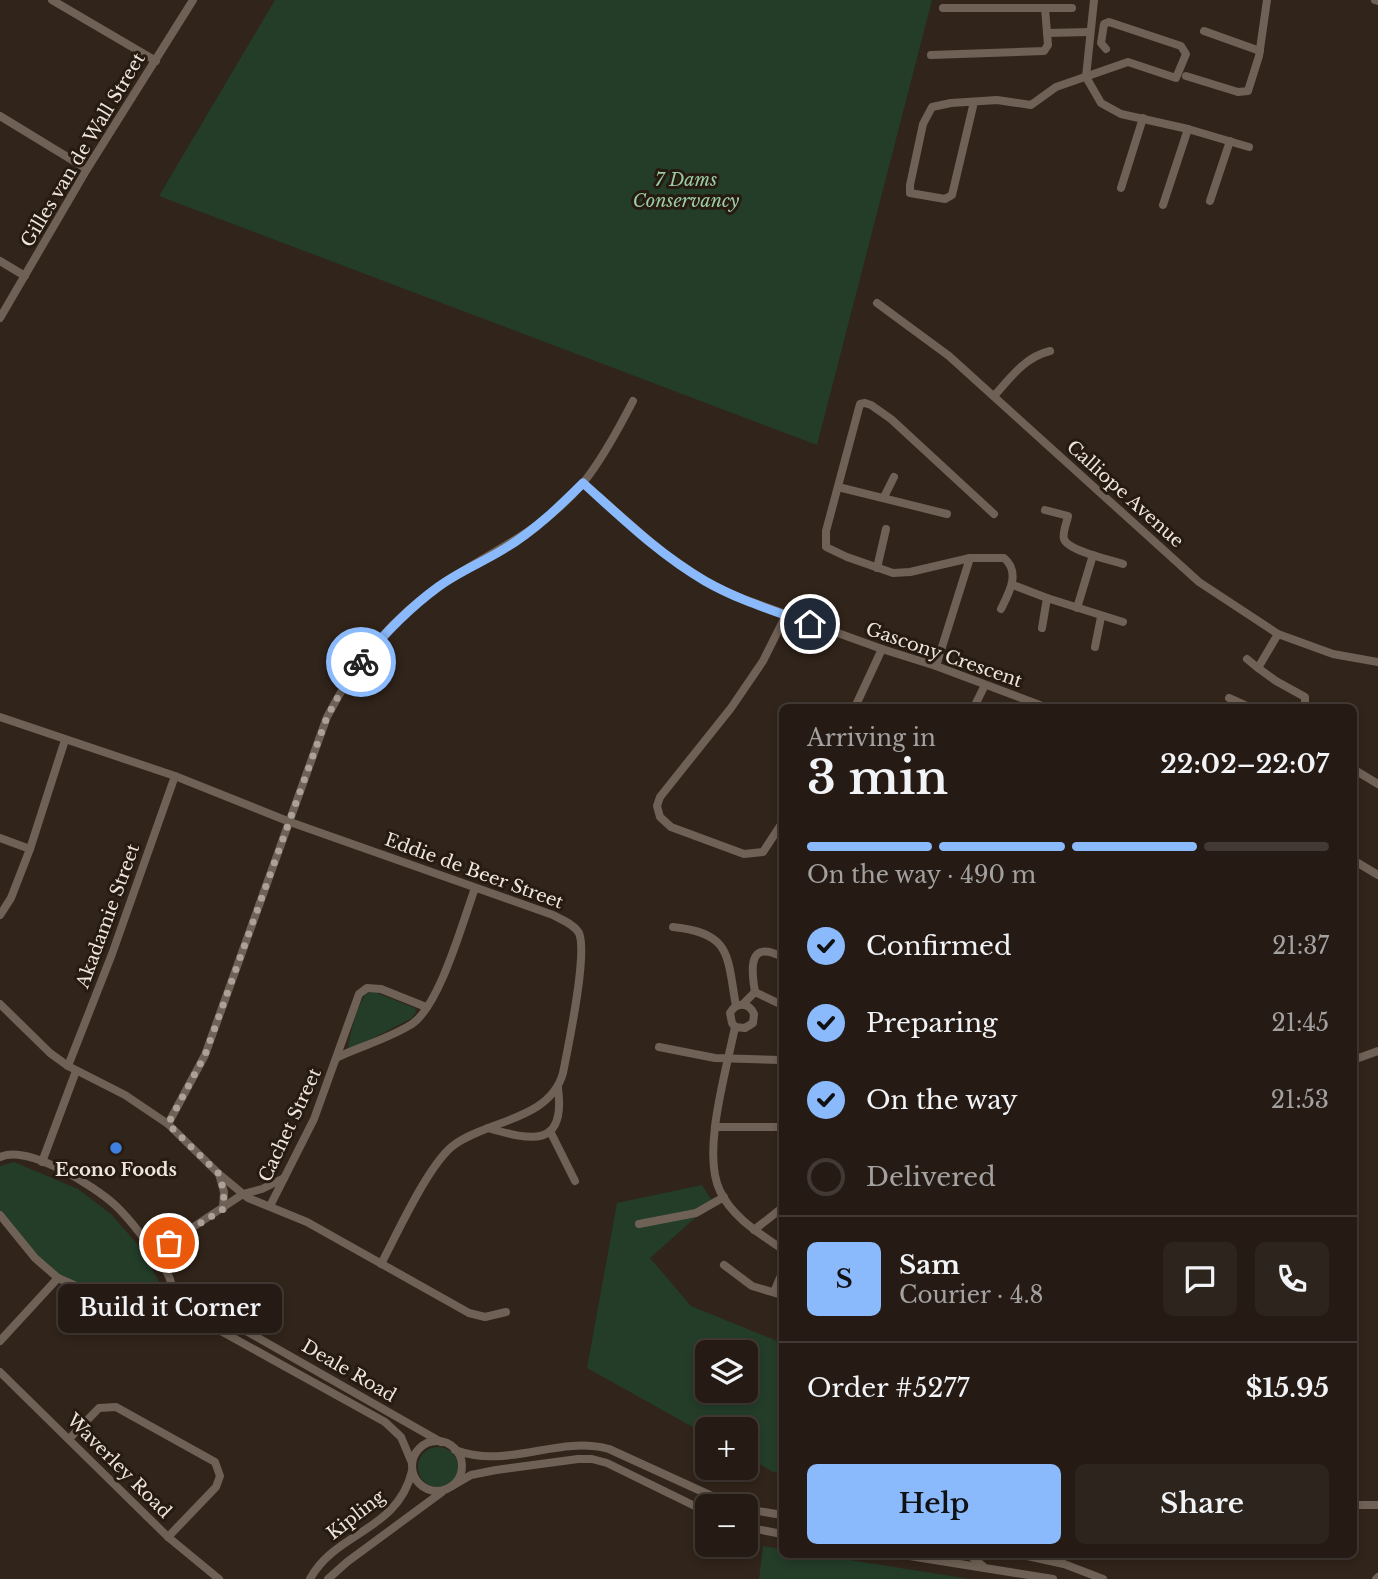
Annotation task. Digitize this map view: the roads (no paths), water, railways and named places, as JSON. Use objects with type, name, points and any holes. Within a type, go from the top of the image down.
[{"type":"street","points":[[52,0],[156,61]]},
{"type":"street","name":"Gilles van de Wall Street","points":[[0,318],[87,169],[193,0]]},
{"type":"street","points":[[1094,0],[1086,78],[1101,103],[1121,114],[1188,129],[1249,147]]},
{"type":"street","points":[[1186,76],[1238,92],[1248,91],[1260,51],[1264,1]]},
{"type":"street","points":[[943,8],[1072,8]]},
{"type":"street","points":[[931,55],[1040,52],[1047,48],[1045,8]]},
{"type":"street","points":[[974,102],[952,195],[946,199],[910,193],[917,150],[928,112],[937,105],[974,102],[1011,100],[1031,105],[1056,87],[1128,62],[1176,78],[1186,54],[1181,46],[1109,22],[1104,24],[1101,41],[1106,50]]},
{"type":"street","points":[[1204,31],[1260,51]]},
{"type":"street","points":[[1047,33],[1090,32]]},
{"type":"street","points":[[0,116],[87,169]]},
{"type":"street","points":[[1121,188],[1143,118]]},
{"type":"street","points":[[1163,205],[1188,129]]},
{"type":"street","points":[[1209,201],[1230,141]]},
{"type":"street","points":[[0,261],[25,276]]},
{"type":"street","name":"Calliope Avenue","points":[[877,303],[949,356],[1199,582],[1278,634],[1333,654],[1378,662]]},
{"type":"street","points":[[994,396],[1026,362],[1038,354],[1050,351]]},
{"type":"street","points":[[168,1124],[205,1055],[327,717],[345,684],[396,621],[440,585],[503,550],[531,530],[583,483],[619,428],[633,401]]},
{"type":"street","points":[[995,514],[891,419],[865,402],[860,404],[826,531],[826,547],[877,568],[902,573],[970,558],[1004,558],[1011,568],[1013,585],[1001,609]]},
{"type":"street","points":[[884,497],[894,477]]},
{"type":"street","name":"Gascony Crescent","points":[[583,483],[636,531],[683,567],[730,594],[1037,704]]},
{"type":"street","points":[[838,486],[947,513]]},
{"type":"street","points":[[1045,510],[1078,518]]},
{"type":"street","points":[[1068,516],[1064,540],[1076,549],[1122,564]]},
{"type":"street","points":[[877,568],[886,529]]},
{"type":"street","points":[[1077,608],[1093,555]]},
{"type":"street","points":[[936,666],[970,558]]},
{"type":"street","points":[[1013,585],[1101,617],[1123,622]]},
{"type":"street","points":[[1042,628],[1047,598]]},
{"type":"street","points":[[779,828],[763,852],[744,854],[671,827],[660,817],[657,806],[660,797],[731,708],[763,661],[786,615]]},
{"type":"street","points":[[1095,647],[1101,617]]},
{"type":"street","points":[[1258,668],[1278,634]]},
{"type":"street","points":[[856,704],[882,649]]},
{"type":"street","points":[[1247,659],[1276,681],[1306,696],[1305,704]]},
{"type":"street","points":[[976,704],[985,685]]},
{"type":"street","points":[[1230,698],[1243,704]]},
{"type":"street","name":"Eddie de Beer Street","points":[[0,717],[175,776],[290,822],[553,915],[572,925],[578,932],[582,948],[564,1073],[558,1088]]},
{"type":"street","points":[[0,915],[11,898],[30,849],[65,740]]},
{"type":"street","points":[[1357,771],[1378,784]]},
{"type":"street","name":"Akadamie Street","points":[[42,1162],[111,954],[175,776]]},
{"type":"street","points":[[0,838],[30,849]]},
{"type":"street","points":[[1357,862],[1378,875]]},
{"type":"street","name":"Cachet Street","points":[[338,1057],[415,1022],[426,1007],[445,969],[475,888]]},
{"type":"street","points":[[673,927],[690,929],[714,939],[722,946],[740,1005]]},
{"type":"street","points":[[755,992],[751,966],[753,960],[763,951],[772,951],[779,955]]},
{"type":"street","name":"Cachet Street","points":[[270,1206],[314,1119],[354,1006],[363,990],[380,989],[426,1007]]},
{"type":"street","points":[[740,1005],[752,1010],[754,1019],[749,1027],[736,1027],[732,1023],[730,1013],[755,992]]},
{"type":"street","points":[[755,992],[779,1004]]},
{"type":"street","points":[[0,1004],[50,1053],[72,1068],[125,1095],[168,1124],[243,1194],[307,1222],[469,1313],[485,1317],[506,1312]]},
{"type":"street","points":[[736,1027],[716,1127],[714,1177],[724,1197],[754,1230],[779,1247]]},
{"type":"street","points":[[659,1047],[715,1058],[779,1060]]},
{"type":"street","points":[[1357,1059],[1378,1051]]},
{"type":"street","points":[[381,1264],[439,1159],[455,1144],[529,1111],[558,1088]]},
{"type":"street","points":[[488,1128],[525,1137],[540,1136],[550,1131],[559,1118],[558,1088]]},
{"type":"street","points":[[716,1127],[779,1127]]},
{"type":"street","points":[[550,1131],[575,1181]]},
{"type":"street","name":"Deale Road","points":[[2,1154],[24,1156],[77,1178],[117,1206],[154,1253],[171,1284],[218,1315],[441,1442]]},
{"type":"street","points":[[219,1174],[224,1192],[223,1209]]},
{"type":"street","name":"Cachet Street","points":[[154,1253],[243,1194],[262,1189],[284,1178]]},
{"type":"street","points":[[639,1224],[696,1213],[724,1197]]},
{"type":"street","points":[[754,1230],[779,1210]]},
{"type":"street","name":"Deale Road","points":[[0,1215],[35,1258],[58,1278],[130,1311],[201,1320],[385,1422],[401,1437],[412,1467]]},
{"type":"street","points":[[724,1265],[752,1286],[778,1294]]},
{"type":"street","points":[[0,1341],[58,1278]]},
{"type":"street","points":[[157,1315],[167,1304],[171,1284]]},
{"type":"street","name":"Waverley Road","points":[[0,1372],[168,1537],[219,1579]]},
{"type":"street","points":[[68,1438],[99,1408],[116,1407],[215,1462],[220,1476],[216,1487],[168,1537]]},
{"type":"street","points":[[695,1506],[607,1463],[592,1459],[471,1475],[448,1488],[436,1491],[421,1485],[412,1467],[419,1449],[425,1444],[441,1442],[470,1455],[498,1457],[592,1444],[609,1449],[708,1494]]},
{"type":"street","points":[[448,1488],[458,1480],[461,1472],[461,1464],[455,1450]]},
{"type":"street","name":"Kipling","points":[[310,1579],[328,1557],[383,1517],[401,1500],[409,1485],[412,1467]]},
{"type":"street","name":"Kipling","points":[[328,1579],[448,1488]]},
{"type":"street","points":[[1357,1506],[1378,1506]]},
{"type":"street","points":[[758,1511],[779,1514]]},
{"type":"street","points":[[758,1529],[779,1533]]},
{"type":"street","points":[[922,1558],[1053,1579]]},
{"type":"street","points":[[947,1562],[960,1558]]},
{"type":"street","points":[[972,1558],[985,1568]]},
{"type":"street","points":[[1036,1558],[1064,1564],[1102,1579]]},
{"type":"place","name":"Econo Foods","points":[[116,1148]]},
{"type":"place","name":"Build it Corner","points":[[169,1243]]},
{"type":"park label","name":"7 Dams Conservancy","points":[[686,190]]}]
